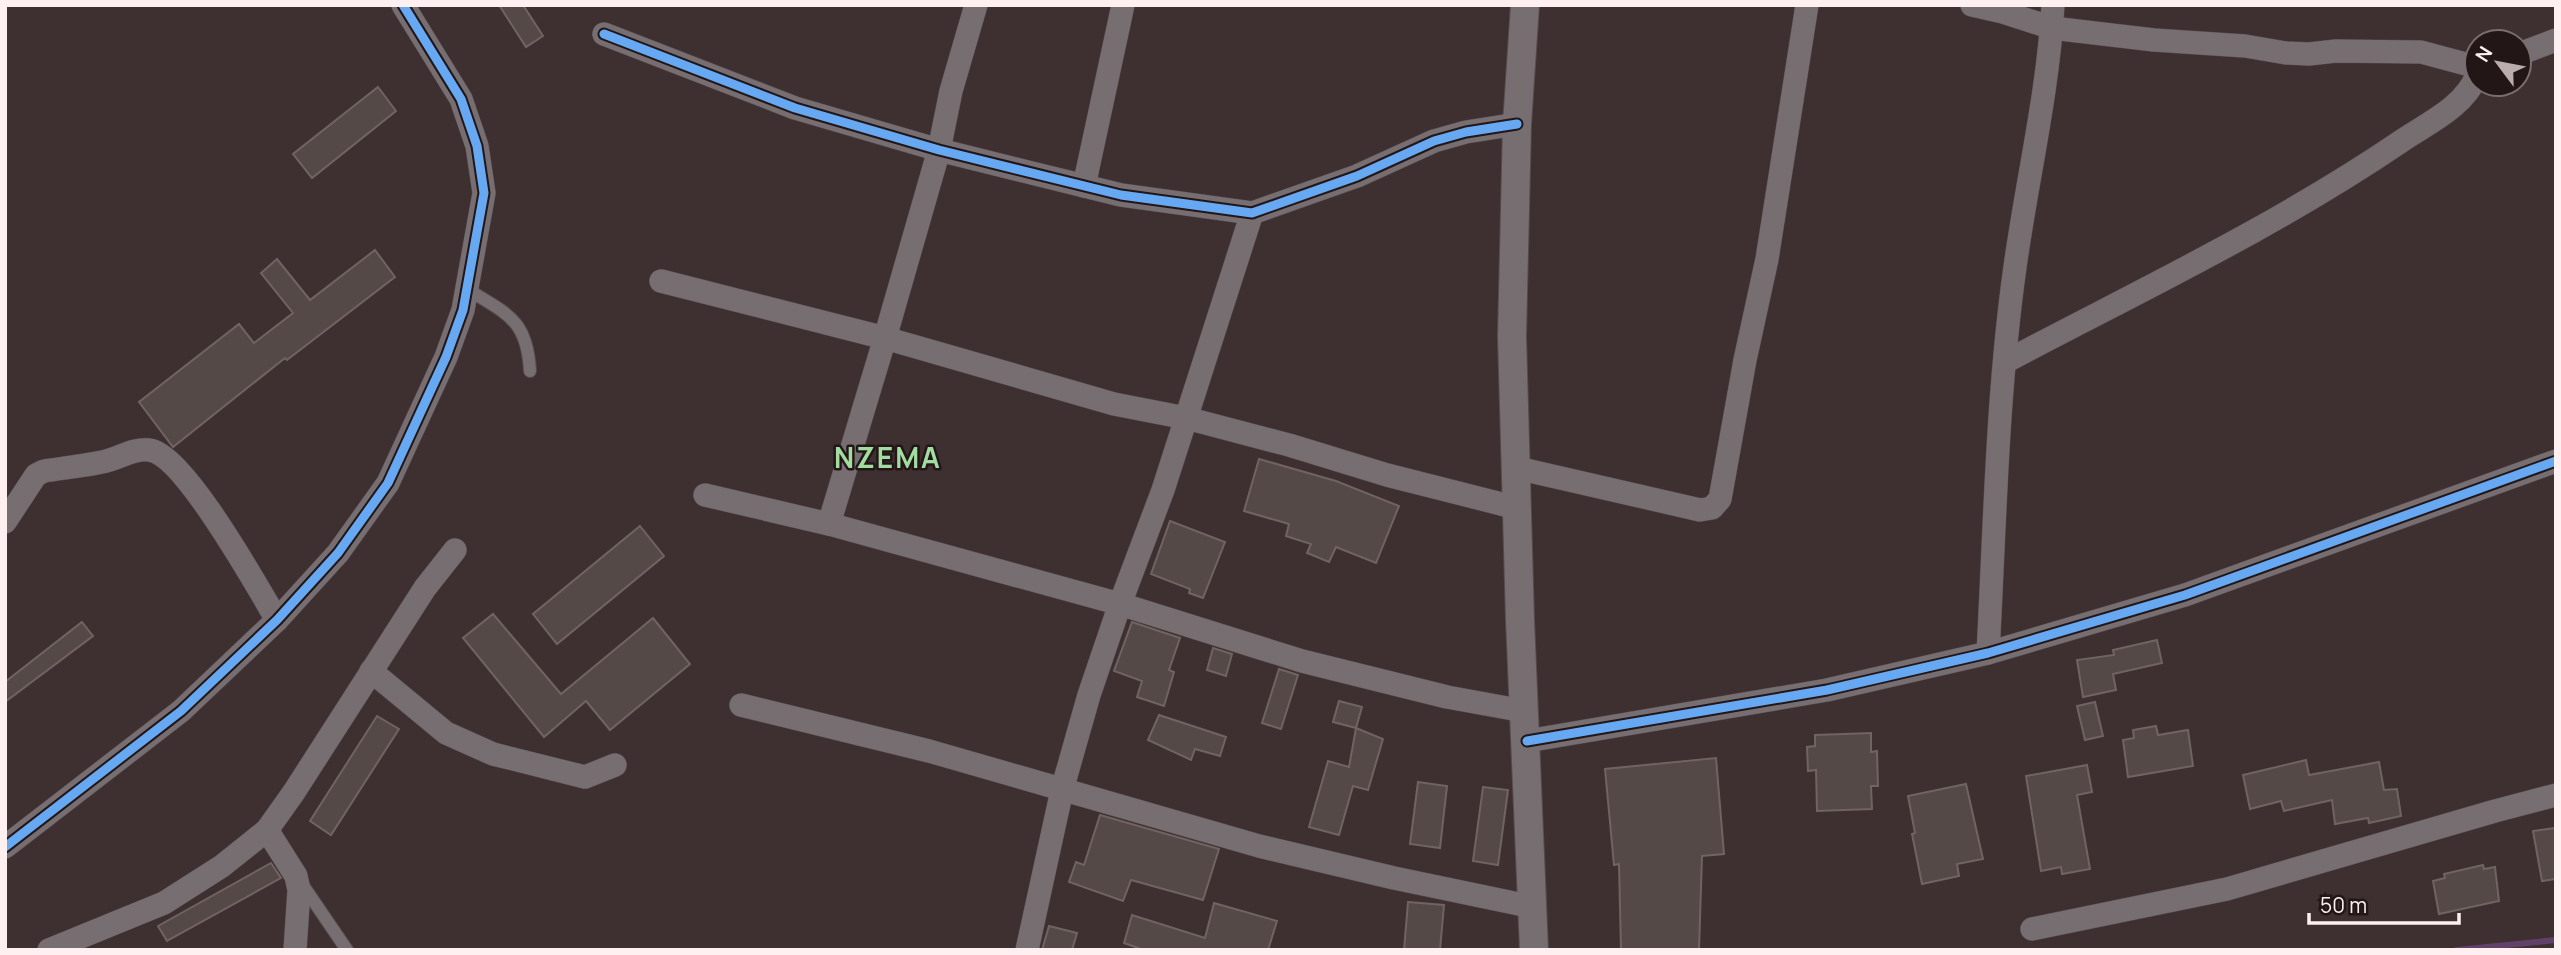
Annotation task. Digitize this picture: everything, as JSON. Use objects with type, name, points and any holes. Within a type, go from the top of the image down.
[{"type":"street","points":[[5,847],[181,711],[277,620],[338,553],[388,483],[446,357],[463,310],[484,192],[477,146],[461,99],[403,5]]},
{"type":"street","points":[[828,524],[939,150],[951,91],[976,5]]},
{"type":"street","points":[[1084,186],[1123,5]]},
{"type":"street","points":[[1525,5],[1517,124],[1512,337],[1534,950]]},
{"type":"street","points":[[1517,468],[1700,510],[1712,508],[1720,499],[1745,360],[1767,259],[1807,5]]},
{"type":"street","points":[[1972,5],[2003,12],[2053,16],[2154,40],[2245,46],[2286,53],[2421,52],[2463,62]]},
{"type":"street","points":[[1988,653],[1997,433],[2014,269],[2046,85],[2053,16]]},
{"type":"street","points":[[604,34],[795,108],[939,150],[1140,198],[1252,213],[1357,176],[1434,141],[1466,132],[1517,124]]},
{"type":"street","points":[[2533,49],[2556,40]]},
{"type":"street","points":[[2005,362],[2139,293],[2326,191],[2449,110],[2463,97]]},
{"type":"street","points":[[1027,950],[1062,790],[1090,695],[1120,604],[1163,490],[1252,213]]},
{"type":"street","points":[[661,281],[885,338],[1114,404],[1185,418],[1289,445],[1387,475],[1517,508]]},
{"type":"street","points":[[5,522],[36,475],[44,471],[105,461],[132,451],[152,450],[170,462],[184,478],[230,540],[277,620]]},
{"type":"street","points":[[1527,741],[1827,690],[1988,653],[2185,595],[2556,461]]},
{"type":"street","points":[[705,495],[828,524],[1120,604],[1302,661],[1447,696],[1524,711]]},
{"type":"street","points":[[49,950],[164,903],[222,866],[267,830],[425,588],[455,550]]},
{"type":"street","points":[[371,671],[446,733],[493,754],[585,777],[615,765]]},
{"type":"street","points":[[741,705],[929,751],[1259,846],[1533,907]]},
{"type":"street","points":[[2032,929],[2227,889],[2556,795]]},
{"type":"street","points":[[267,830],[296,876],[299,890],[295,950]]},
{"type":"lane","points":[[467,289],[511,317],[521,328],[529,348],[530,371]]},
{"type":"lane","points":[[296,876],[347,950]]},
{"type":"building","points":[[499,5],[523,5],[543,36],[526,47]]},
{"type":"building","points":[[378,87],[396,111],[312,178],[293,154]]},
{"type":"building","points":[[375,250],[395,277],[287,360],[285,358],[173,447],[139,402],[239,324],[254,343],[293,313],[261,273],[277,259],[310,300]]},
{"type":"building","points":[[1259,459],[1336,481],[1399,506],[1376,563],[1336,547],[1329,562],[1307,553],[1311,544],[1286,536],[1289,524],[1244,511]]},
{"type":"building","points":[[1170,521],[1225,542],[1203,598],[1189,593],[1190,589],[1151,574]]},
{"type":"building","points":[[640,526],[664,556],[557,644],[533,614]]},
{"type":"building","points":[[493,614],[561,694],[653,618],[690,664],[610,730],[586,701],[544,737],[463,638]]},
{"type":"building","points":[[82,622],[93,636],[5,702],[5,682]]},
{"type":"building","points":[[1132,622],[1180,638],[1169,670],[1174,672],[1164,706],[1137,697],[1142,681],[1114,671]]},
{"type":"building","points":[[2157,640],[2162,663],[2113,674],[2116,690],[2083,697],[2077,660],[2114,655],[2113,650]]},
{"type":"building","points":[[1213,648],[1232,654],[1226,676],[1207,670]]},
{"type":"building","points":[[1279,669],[1298,675],[1281,729],[1262,723]]},
{"type":"building","points":[[1339,701],[1362,707],[1356,728],[1333,722]]},
{"type":"building","points":[[2095,702],[2103,736],[2085,740],[2077,706]]},
{"type":"building","points":[[1159,715],[1226,737],[1220,756],[1195,749],[1191,760],[1148,740]]},
{"type":"building","points":[[377,716],[399,729],[331,835],[310,821]]},
{"type":"building","points":[[2156,726],[2158,735],[2188,730],[2193,766],[2128,777],[2123,740],[2134,738],[2133,730]]},
{"type":"building","points":[[1356,728],[1383,739],[1368,790],[1353,786],[1339,835],[1309,827],[1328,761],[1349,767]]},
{"type":"building","points":[[1871,733],[1871,752],[1877,751],[1878,786],[1871,786],[1872,809],[1817,811],[1816,770],[1808,771],[1807,747],[1815,746],[1815,735]]},
{"type":"building","points":[[1716,758],[1724,854],[1702,856],[1699,950],[1621,950],[1619,864],[1614,865],[1605,769]]},
{"type":"building","points":[[2306,760],[2309,775],[2379,762],[2384,790],[2397,789],[2401,816],[2369,823],[2368,818],[2335,824],[2332,800],[2284,811],[2281,801],[2250,809],[2243,775]]},
{"type":"building","points":[[2087,765],[2092,792],[2077,795],[2090,869],[2062,874],[2061,867],[2041,871],[2026,776]]},
{"type":"building","points":[[1418,782],[1447,786],[1440,848],[1410,844]]},
{"type":"building","points":[[1966,784],[1983,859],[1957,864],[1959,876],[1922,884],[1908,796]]},
{"type":"building","points":[[1483,787],[1508,790],[1498,865],[1473,861]]},
{"type":"building","points":[[1100,815],[1219,849],[1203,900],[1131,880],[1123,901],[1069,882],[1076,862],[1084,865]]},
{"type":"building","points":[[2556,828],[2556,879],[2542,881],[2533,831]]},
{"type":"building","points":[[271,863],[281,878],[167,941],[158,926]]},
{"type":"building","points":[[2483,865],[2484,869],[2495,867],[2499,901],[2439,914],[2433,881],[2445,878],[2444,874]]},
{"type":"building","points":[[1408,902],[1444,905],[1440,950],[1404,950]]},
{"type":"building","points":[[1214,903],[1277,921],[1268,950],[1144,950],[1124,943],[1132,915],[1205,938]]},
{"type":"building","points":[[1049,926],[1077,933],[1072,950],[1042,950]]},
{"type":"waterway","points":[[2457,950],[2556,940]]},
{"type":"cycle path","points":[[5,847],[181,711],[277,620],[338,553],[388,483],[446,357],[463,310],[484,193],[477,146],[461,99],[403,5]]},
{"type":"cycle path","points":[[604,34],[795,108],[939,150],[1121,195],[1252,213],[1357,176],[1434,141],[1466,132],[1517,124]]},
{"type":"cycle path","points":[[1527,741],[1827,690],[1988,653],[2185,595],[2556,461]]},
{"type":"district","name":"NZEMA","points":[[888,458]]}]
